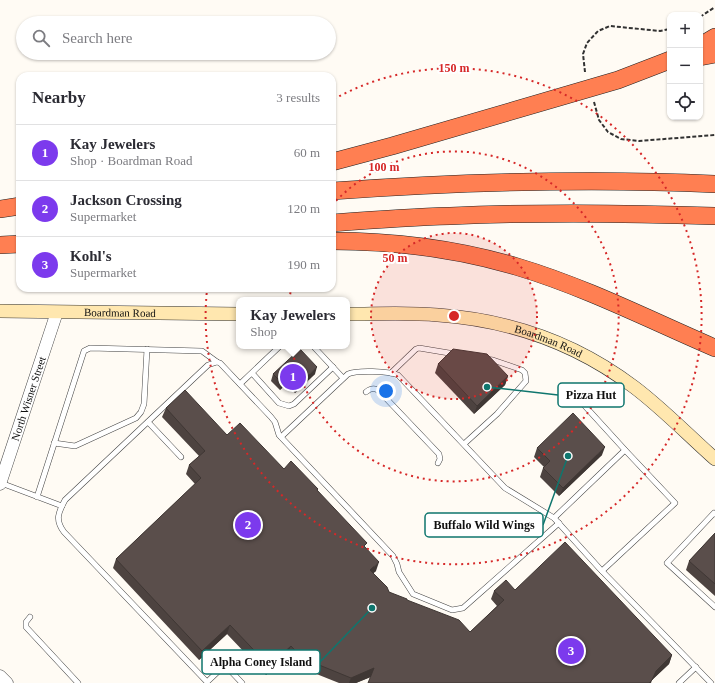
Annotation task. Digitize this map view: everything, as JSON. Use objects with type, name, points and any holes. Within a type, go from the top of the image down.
[{"type":"highway","points":[[703,44],[715,36]]},
{"type":"highway","points":[[703,56],[715,54]]},
{"type":"highway","points":[[618,80],[667,61]]},
{"type":"highway","points":[[336,161],[407,142],[667,66]]},
{"type":"highway","points":[[336,191],[537,181],[715,184]]},
{"type":"highway","points":[[0,210],[16,208]]},
{"type":"highway","points":[[336,223],[450,216],[518,214],[603,213],[715,216]]},
{"type":"highway","points":[[336,240],[417,246],[460,253],[500,262],[564,283],[715,348]]},
{"type":"highway","points":[[0,245],[16,244]]},
{"type":"main road","name":"Boardman Road","points":[[0,312],[236,314]]},
{"type":"main road","name":"Boardman Road","points":[[350,314],[437,314],[470,318],[513,327],[546,338],[586,357],[633,386],[715,459]]},
{"type":"street","name":"North Wisner Street","points":[[0,484],[58,312]]},
{"type":"street","points":[[0,676],[7,683]]},
{"type":"lane","points":[[37,497],[84,351],[90,348],[202,351],[220,363],[271,417],[281,437],[393,556],[397,564],[398,572],[413,594],[452,610],[464,608],[559,523]]},
{"type":"lane","points":[[391,373],[414,350],[419,348],[464,355]]},
{"type":"lane","points":[[54,443],[75,446],[136,418],[141,412],[144,404],[147,349]]},
{"type":"lane","points":[[240,384],[277,349]]},
{"type":"lane","points":[[316,349],[343,378]]},
{"type":"lane","points":[[464,444],[497,414],[526,380],[525,373],[518,368],[493,360],[478,358]]},
{"type":"lane","points":[[217,362],[208,365],[70,496],[62,506],[58,520],[64,532],[207,683],[225,665],[242,683]]},
{"type":"lane","points":[[252,373],[279,403],[288,406],[294,404],[333,367]]},
{"type":"lane","points":[[281,437],[348,374],[354,372],[391,373],[398,375],[505,488],[554,518],[602,571],[711,683]]},
{"type":"lane","points":[[366,392],[371,388],[374,388],[380,392],[439,454],[440,459],[438,463]]},
{"type":"lane","points":[[581,390],[581,399],[584,405],[674,503],[602,571]]},
{"type":"lane","points":[[148,422],[181,457]]},
{"type":"lane","points":[[554,518],[625,450]]},
{"type":"lane","points":[[0,484],[62,506]]},
{"type":"lane","points":[[715,514],[714,513],[667,563],[715,607]]},
{"type":"lane","points":[[30,617],[26,622],[26,627],[78,683]]},
{"type":"lane","points":[[679,683],[696,667]]},
{"type":"path","points":[[703,15],[715,7]]},
{"type":"path","points":[[585,72],[583,54],[587,43],[598,31],[610,26],[660,31],[667,30]]},
{"type":"path","points":[[594,102],[599,120],[608,132],[621,139],[639,140],[715,135]]},
{"type":"building","points":[[300,349],[317,367],[297,386],[289,377],[282,383],[273,374]]},
{"type":"building","points":[[453,349],[487,354],[508,376],[477,406],[438,364]]},
{"type":"building","points":[[185,390],[227,435],[240,423],[284,469],[291,461],[367,543],[364,546],[379,562],[370,570],[387,587],[389,592],[459,620],[470,632],[504,600],[494,591],[506,580],[515,590],[565,542],[672,655],[656,671],[649,683],[368,683],[374,668],[351,678],[302,658],[291,646],[269,666],[230,625],[202,651],[116,559],[201,478],[189,465],[205,451],[166,408]]},
{"type":"building","points":[[573,413],[605,447],[563,488],[543,468],[550,461],[537,448]]},
{"type":"building","points":[[715,533],[715,584],[689,561]]},
{"type":"place","name":"Kay Jewelers","points":[[293,377]]},
{"type":"place","name":"Pizza Hut","points":[[487,387]]},
{"type":"place","name":"Buffalo Wild Wings","points":[[568,456]]},
{"type":"place","name":"Jackson Crossing","points":[[248,525]]},
{"type":"place","name":"Alpha Coney Island","points":[[372,608]]},
{"type":"place","name":"Kohl's","points":[[571,651]]}]
